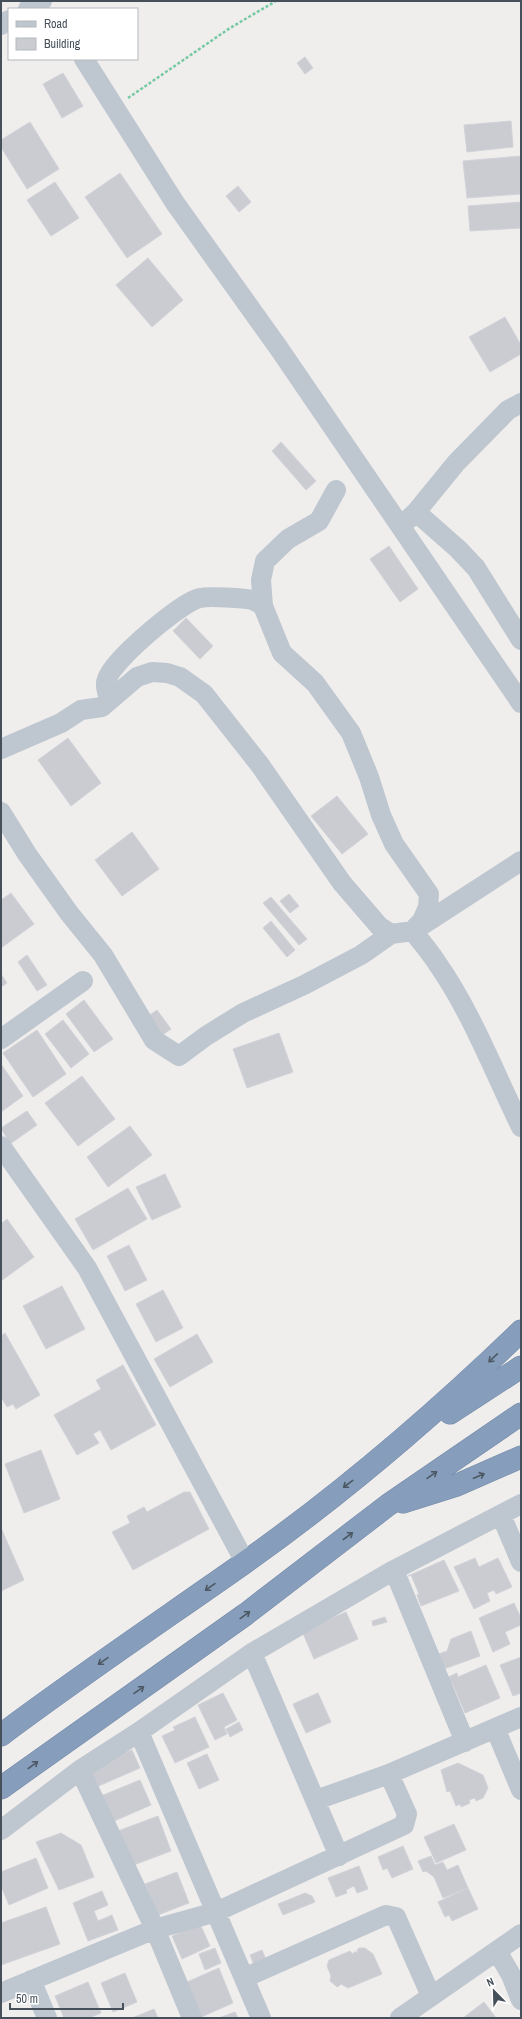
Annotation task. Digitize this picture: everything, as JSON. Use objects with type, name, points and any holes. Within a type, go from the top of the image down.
[{"type":"highway","points":[[1,1735],[67,1685],[245,1562],[379,1460],[457,1393],[521,1331]]},
{"type":"highway","points":[[379,1460],[521,1367]]},
{"type":"highway","points":[[1,1788],[246,1614],[388,1505],[521,1414]]},
{"type":"highway","points":[[388,1505],[423,1497],[457,1485],[521,1457]]},
{"type":"street","points":[[30,8],[42,1]]},
{"type":"street","points":[[85,60],[174,203],[278,347],[521,703]]},
{"type":"street","points":[[401,526],[416,512],[456,463],[508,410],[521,403]]},
{"type":"street","points":[[336,490],[319,521],[288,539],[265,561],[261,580],[263,606],[282,653],[315,683],[351,733],[369,777],[381,815],[394,844],[429,894],[428,907],[422,921],[413,931]]},
{"type":"street","points":[[416,512],[458,549],[476,568],[521,640]]},
{"type":"street","points":[[110,699],[106,690],[107,679],[121,660],[152,630],[182,606],[200,598],[252,600],[263,606]]},
{"type":"street","points":[[1,749],[60,723],[81,710],[102,707],[137,677],[152,672],[167,673],[180,677],[204,694],[260,765],[342,883],[379,926],[390,934]]},
{"type":"street","points":[[1,812],[27,854],[69,912],[103,955],[154,1040],[179,1056],[206,1036],[243,1013],[310,982],[361,955],[390,934],[413,931],[521,861]]},
{"type":"street","points":[[413,931],[438,963],[464,1008],[521,1127]]},
{"type":"street","points":[[1,1040],[84,981]]},
{"type":"street","points":[[1,1146],[87,1268],[245,1562]]},
{"type":"street","points":[[1,1830],[80,1770],[139,1732],[252,1653],[394,1570],[521,1504]]},
{"type":"street","points":[[501,1515],[521,1562]]},
{"type":"street","points":[[394,1570],[465,1742]]},
{"type":"street","points":[[252,1653],[339,1856]]},
{"type":"street","points":[[316,1800],[389,1774],[521,1717]]},
{"type":"street","points":[[495,1728],[521,1790]]},
{"type":"street","points":[[139,1732],[261,2018]]},
{"type":"street","points":[[80,1770],[155,1929],[192,2018]]},
{"type":"street","points":[[1,1993],[155,1929],[216,1912],[404,1825],[407,1814],[389,1774]]},
{"type":"street","points":[[244,1978],[386,1915],[391,1915],[396,1917],[431,1996]]},
{"type":"street","points":[[400,2018],[521,1934]]},
{"type":"street","points":[[497,1950],[511,1975],[521,2000]]},
{"type":"street","points":[[31,1980],[47,2018]]},
{"type":"path","points":[[114,107],[230,28],[276,1]]},
{"type":"building","points":[[305,57],[313,68],[305,74],[297,63]]},
{"type":"building","points":[[63,73],[83,106],[62,118],[43,84]]},
{"type":"building","points":[[511,121],[513,147],[467,152],[464,125]]},
{"type":"building","points":[[30,122],[59,169],[27,189],[1,147],[1,140]]},
{"type":"building","points":[[521,156],[521,194],[467,198],[463,161]]},
{"type":"building","points":[[120,173],[162,234],[127,258],[85,197]]},
{"type":"building","points":[[55,182],[79,218],[51,236],[27,200]]},
{"type":"building","points":[[238,186],[251,202],[239,212],[226,196]]},
{"type":"building","points":[[521,202],[521,228],[470,231],[468,206]]},
{"type":"building","points":[[148,258],[183,300],[152,327],[116,285]]},
{"type":"building","points":[[505,317],[521,345],[521,354],[490,372],[469,337]]},
{"type":"building","points":[[281,442],[316,481],[306,490],[272,451]]},
{"type":"building","points":[[389,546],[418,589],[400,602],[370,559]]},
{"type":"building","points":[[186,618],[213,646],[200,659],[173,631]]},
{"type":"building","points":[[68,738],[101,783],[71,806],[38,760]]},
{"type":"building","points":[[337,796],[368,834],[342,854],[311,816]]},
{"type":"building","points":[[132,832],[159,869],[122,896],[95,860]]},
{"type":"building","points":[[11,893],[34,924],[1,948],[1,900]]},
{"type":"building","points":[[289,894],[299,906],[290,913],[280,901]]},
{"type":"building","points":[[271,897],[307,939],[299,945],[263,903]]},
{"type":"building","points":[[271,921],[295,950],[287,957],[263,928]]},
{"type":"building","points":[[27,955],[47,985],[37,991],[18,962]]},
{"type":"building","points":[[1,974],[7,983],[1,987]]},
{"type":"building","points":[[84,1000],[113,1039],[94,1052],[66,1014]]},
{"type":"building","points":[[157,1010],[171,1029],[158,1038],[144,1019]]},
{"type":"building","points":[[63,1020],[89,1054],[71,1068],[45,1034]]},
{"type":"building","points":[[37,1030],[66,1074],[33,1097],[3,1053]]},
{"type":"building","points":[[279,1033],[293,1072],[247,1088],[233,1049]]},
{"type":"building","points":[[1,1064],[23,1096],[1,1112]]},
{"type":"building","points":[[82,1076],[115,1119],[78,1146],[45,1103]]},
{"type":"building","points":[[27,1111],[37,1125],[10,1144],[1,1128]]},
{"type":"building","points":[[130,1126],[152,1155],[108,1187],[87,1157]]},
{"type":"building","points":[[165,1174],[181,1207],[152,1220],[136,1187]]},
{"type":"building","points":[[128,1188],[147,1219],[93,1250],[75,1219]]},
{"type":"building","points":[[7,1219],[34,1257],[1,1281],[1,1224]]},
{"type":"building","points":[[129,1245],[147,1280],[125,1291],[107,1256]]},
{"type":"building","points":[[62,1286],[85,1329],[46,1349],[23,1306]]},
{"type":"building","points":[[163,1290],[183,1328],[156,1342],[136,1304]]},
{"type":"building","points":[[5,1333],[40,1395],[16,1409],[13,1404],[7,1407],[1,1397],[1,1336]]},
{"type":"building","points":[[197,1334],[213,1362],[170,1387],[154,1359]]},
{"type":"building","points":[[123,1365],[156,1425],[111,1450],[100,1430],[93,1434],[99,1443],[77,1455],[54,1415],[101,1389],[96,1380]]},
{"type":"building","points":[[41,1450],[60,1499],[24,1513],[5,1464]]},
{"type":"building","points":[[184,1492],[190,1492],[209,1529],[133,1570],[112,1532],[130,1523],[127,1516],[144,1507],[147,1512]]},
{"type":"building","points":[[1,1528],[24,1580],[1,1591]]},
{"type":"building","points":[[475,1558],[479,1567],[498,1558],[512,1587],[496,1594],[494,1590],[487,1593],[490,1601],[474,1609],[454,1567]]},
{"type":"building","points":[[444,1560],[459,1591],[421,1606],[417,1595],[419,1594],[411,1575],[408,1576]]},
{"type":"building","points":[[514,1603],[521,1618],[521,1625],[505,1632],[510,1644],[493,1652],[479,1618]]},
{"type":"building","points":[[346,1612],[358,1639],[314,1659],[302,1631]]},
{"type":"building","points":[[385,1617],[387,1622],[373,1626],[372,1621]]},
{"type":"building","points":[[471,1631],[480,1656],[441,1670],[435,1655],[447,1651],[451,1639]]},
{"type":"building","points":[[521,1657],[521,1693],[513,1696],[500,1665]]},
{"type":"building","points":[[486,1665],[500,1698],[465,1713],[452,1683],[447,1685],[444,1679],[457,1673],[458,1677]]},
{"type":"building","points":[[223,1693],[237,1720],[224,1727],[227,1734],[215,1740],[198,1705]]},
{"type":"building","points":[[318,1693],[331,1722],[306,1733],[293,1704]]},
{"type":"building","points":[[195,1717],[209,1747],[175,1763],[162,1736],[175,1730],[173,1727]]},
{"type":"building","points":[[239,1722],[243,1730],[230,1737],[226,1729]]},
{"type":"building","points":[[132,1750],[140,1768],[94,1788],[86,1769]]},
{"type":"building","points":[[207,1754],[219,1780],[199,1789],[187,1763]]},
{"type":"building","points":[[458,1763],[483,1775],[488,1788],[483,1798],[476,1801],[475,1798],[469,1800],[470,1803],[461,1807],[460,1804],[456,1806],[450,1791],[447,1792],[441,1770]]},
{"type":"building","points":[[140,1780],[151,1805],[112,1822],[101,1796]]},
{"type":"building","points":[[158,1816],[171,1851],[131,1866],[118,1831]]},
{"type":"building","points":[[454,1824],[466,1850],[436,1863],[424,1837]]},
{"type":"building","points":[[61,1833],[81,1845],[94,1877],[59,1890],[36,1842]]},
{"type":"building","points":[[403,1846],[413,1869],[392,1878],[387,1868],[383,1870],[378,1857]]},
{"type":"building","points":[[431,1856],[435,1865],[443,1862],[447,1870],[458,1865],[468,1888],[443,1898],[434,1877],[426,1871],[423,1872],[418,1861]]},
{"type":"building","points":[[36,1858],[48,1888],[9,1905],[1,1886],[1,1872]]},
{"type":"building","points":[[359,1866],[368,1889],[357,1893],[354,1886],[346,1890],[347,1893],[336,1897],[328,1878]]},
{"type":"building","points":[[177,1872],[189,1903],[158,1915],[145,1884]]},
{"type":"building","points":[[468,1888],[478,1909],[452,1921],[449,1915],[445,1917],[438,1902]]},
{"type":"building","points":[[102,1891],[108,1905],[94,1911],[98,1921],[112,1915],[118,1930],[88,1941],[73,1903]]},
{"type":"building","points":[[305,1893],[312,1896],[315,1902],[283,1915],[278,1904]]},
{"type":"building","points":[[46,1907],[60,1944],[1,1965],[1,1923]]},
{"type":"building","points":[[200,1924],[210,1946],[182,1959],[172,1936]]},
{"type":"building","points":[[215,1948],[221,1963],[205,1970],[199,1954]]},
{"type":"building","points":[[359,1948],[365,1948],[373,1954],[382,1974],[348,1988],[341,1984],[338,1987],[336,1986],[330,1981],[331,1976],[327,1966],[329,1960],[350,1951],[353,1954],[354,1952],[358,1952],[357,1950]]},
{"type":"building","points":[[262,1950],[266,1960],[254,1965],[250,1955]]},
{"type":"building","points":[[219,1968],[233,2003],[199,2018],[180,1985]]},
{"type":"building","points":[[125,1973],[137,2002],[113,2012],[101,1983]]},
{"type":"building","points":[[88,1982],[101,2013],[89,2018],[64,2018],[55,1996]]},
{"type":"building","points":[[484,2002],[496,2018],[463,2018]]},
{"type":"building","points":[[154,2009],[158,2018],[132,2018]]},
{"type":"building","points":[[235,2012],[238,2018],[219,2018]]}]
